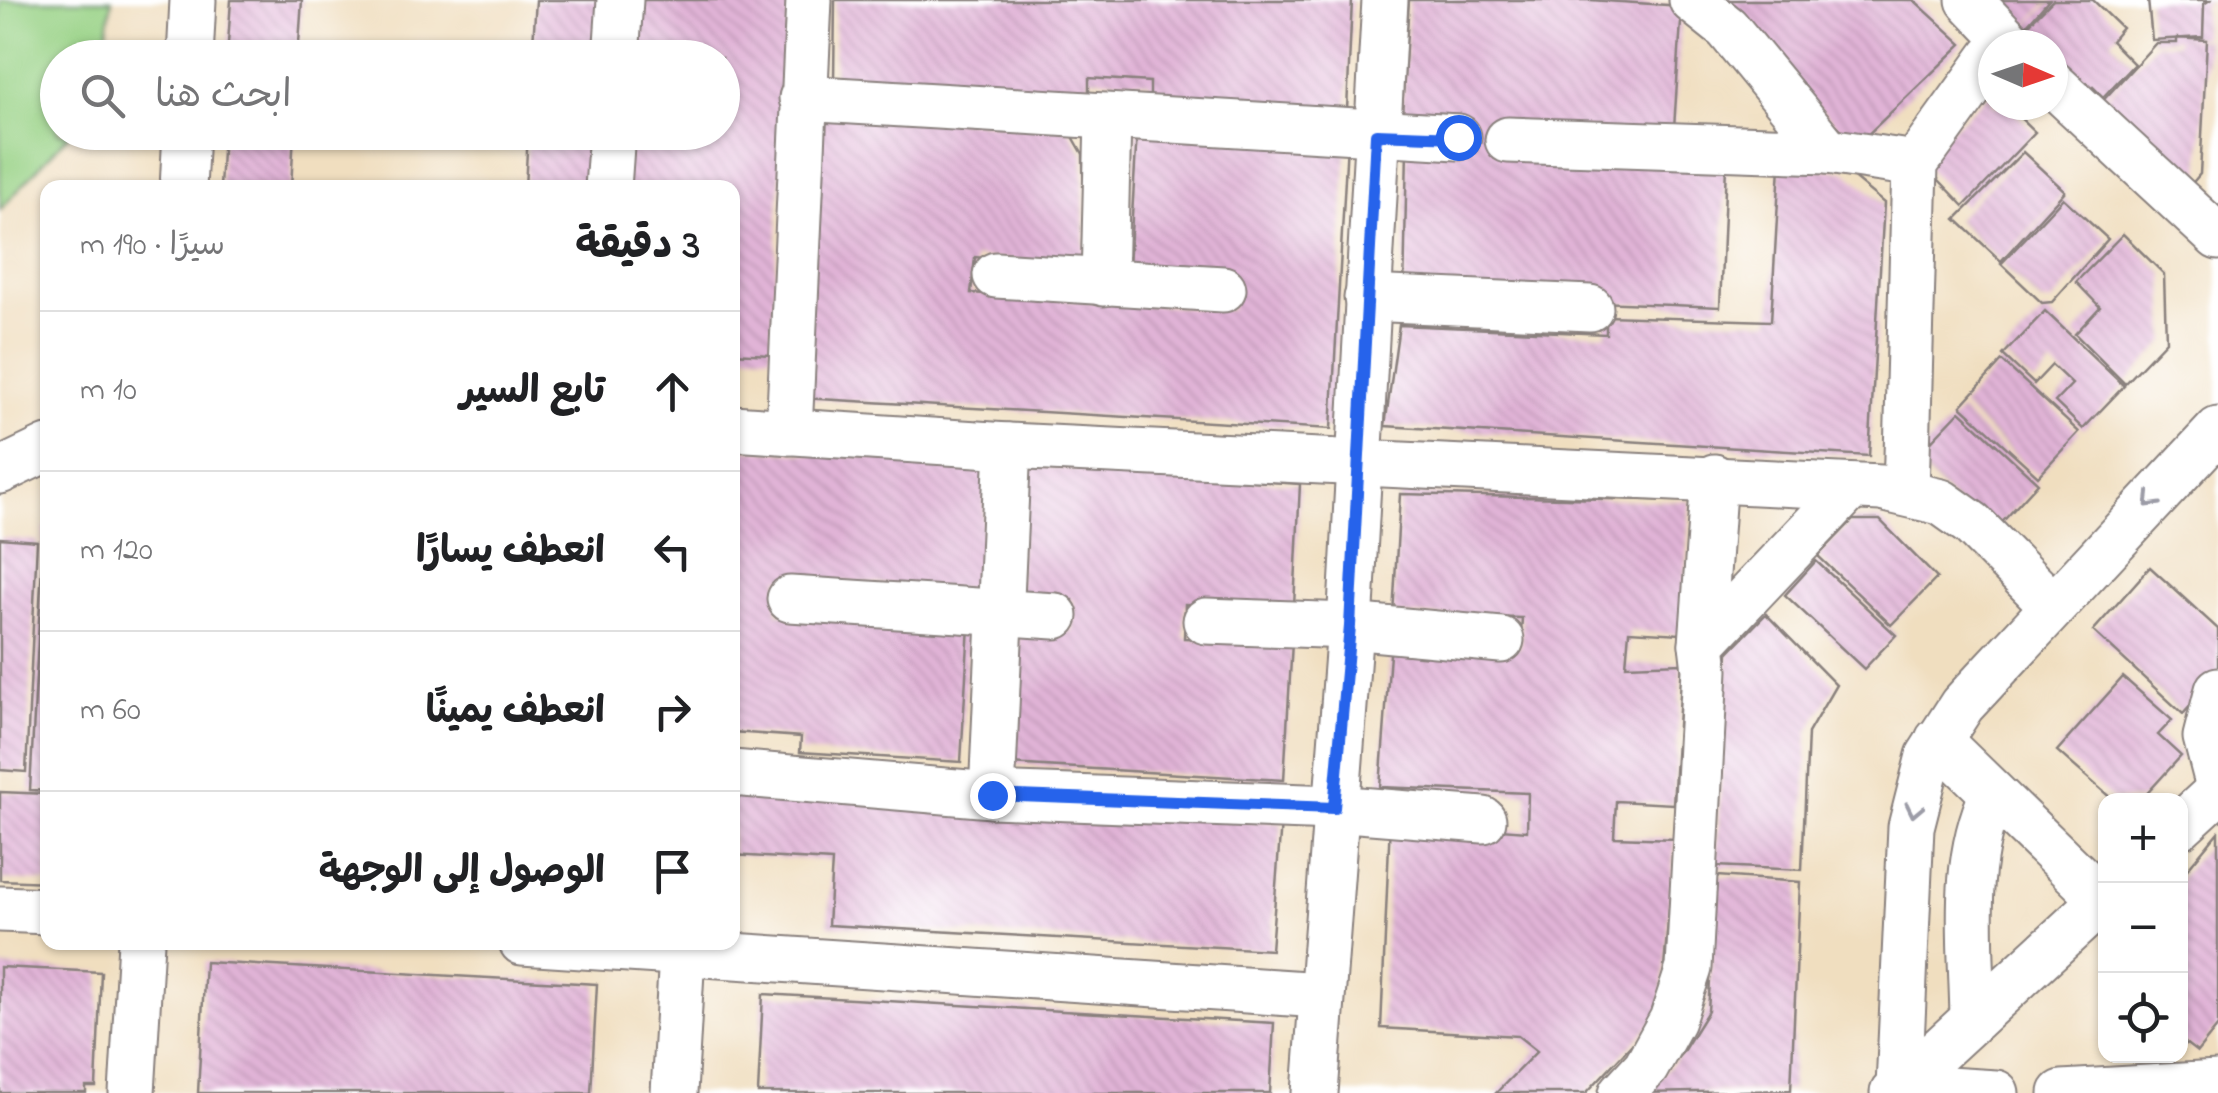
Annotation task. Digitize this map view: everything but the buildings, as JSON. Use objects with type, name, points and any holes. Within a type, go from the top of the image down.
[{"type":"street","points":[[191,40],[193,0]]},
{"type":"street","points":[[617,40],[620,0]]},
{"type":"street","points":[[789,432],[808,0]]},
{"type":"street","points":[[1314,1093],[1350,626],[1385,0]]},
{"type":"street","points":[[1692,0],[1727,28],[1828,151]]},
{"type":"street","points":[[1969,0],[1991,30]]},
{"type":"street","points":[[1906,492],[1914,164],[1978,79]]},
{"type":"street","points":[[802,98],[1458,137]]},
{"type":"street","points":[[2068,98],[2218,237]]},
{"type":"street","points":[[1104,283],[1108,118]]},
{"type":"street","points":[[1508,140],[1828,151],[1914,164]]},
{"type":"street","points":[[183,180],[185,150]]},
{"type":"street","points":[[609,180],[611,150]]},
{"type":"street","points":[[996,275],[1222,289]]},
{"type":"street","points":[[1367,298],[1590,308]]},
{"type":"street","points":[[740,429],[1008,446],[1714,477],[1906,492],[1941,502],[1972,524],[2052,605]]},
{"type":"street","points":[[1896,1090],[1910,828],[1921,776],[1938,740],[1962,705],[2052,605],[2218,430]]},
{"type":"street","points":[[992,795],[1008,446]]},
{"type":"street","points":[[0,471],[40,452]]},
{"type":"street","points":[[1622,1093],[1646,1067],[1672,1020],[1689,968],[1705,670],[1702,644],[1714,477]]},
{"type":"street","points":[[1702,644],[1851,487]]},
{"type":"street","points":[[790,599],[1055,616]]},
{"type":"street","points":[[1206,621],[1350,626],[1501,640]]},
{"type":"street","points":[[2218,690],[2206,738],[2218,782]]},
{"type":"street","points":[[1938,740],[2098,892]]},
{"type":"street","points":[[740,774],[992,795],[1334,808],[1483,820]]},
{"type":"street","points":[[2188,819],[2218,791]]},
{"type":"street","points":[[1973,1019],[1972,856],[1978,825],[1993,794]]},
{"type":"street","points":[[1896,1090],[2098,904]]},
{"type":"street","points":[[0,909],[40,911]]},
{"type":"street","points":[[132,1093],[141,950]]},
{"type":"street","points":[[629,950],[1322,995]]},
{"type":"street","points":[[674,1093],[682,954]]},
{"type":"street","points":[[2062,1093],[2218,1084]]},
{"type":"street","points":[[1896,1090],[1996,1093]]},
{"type":"green space","points":[[0,0],[112,0],[106,40],[40,40],[40,150],[55,150],[0,210]]},
{"type":"route","points":[[992,795],[1334,808],[1350,626],[1376,134],[1458,137]]}]
